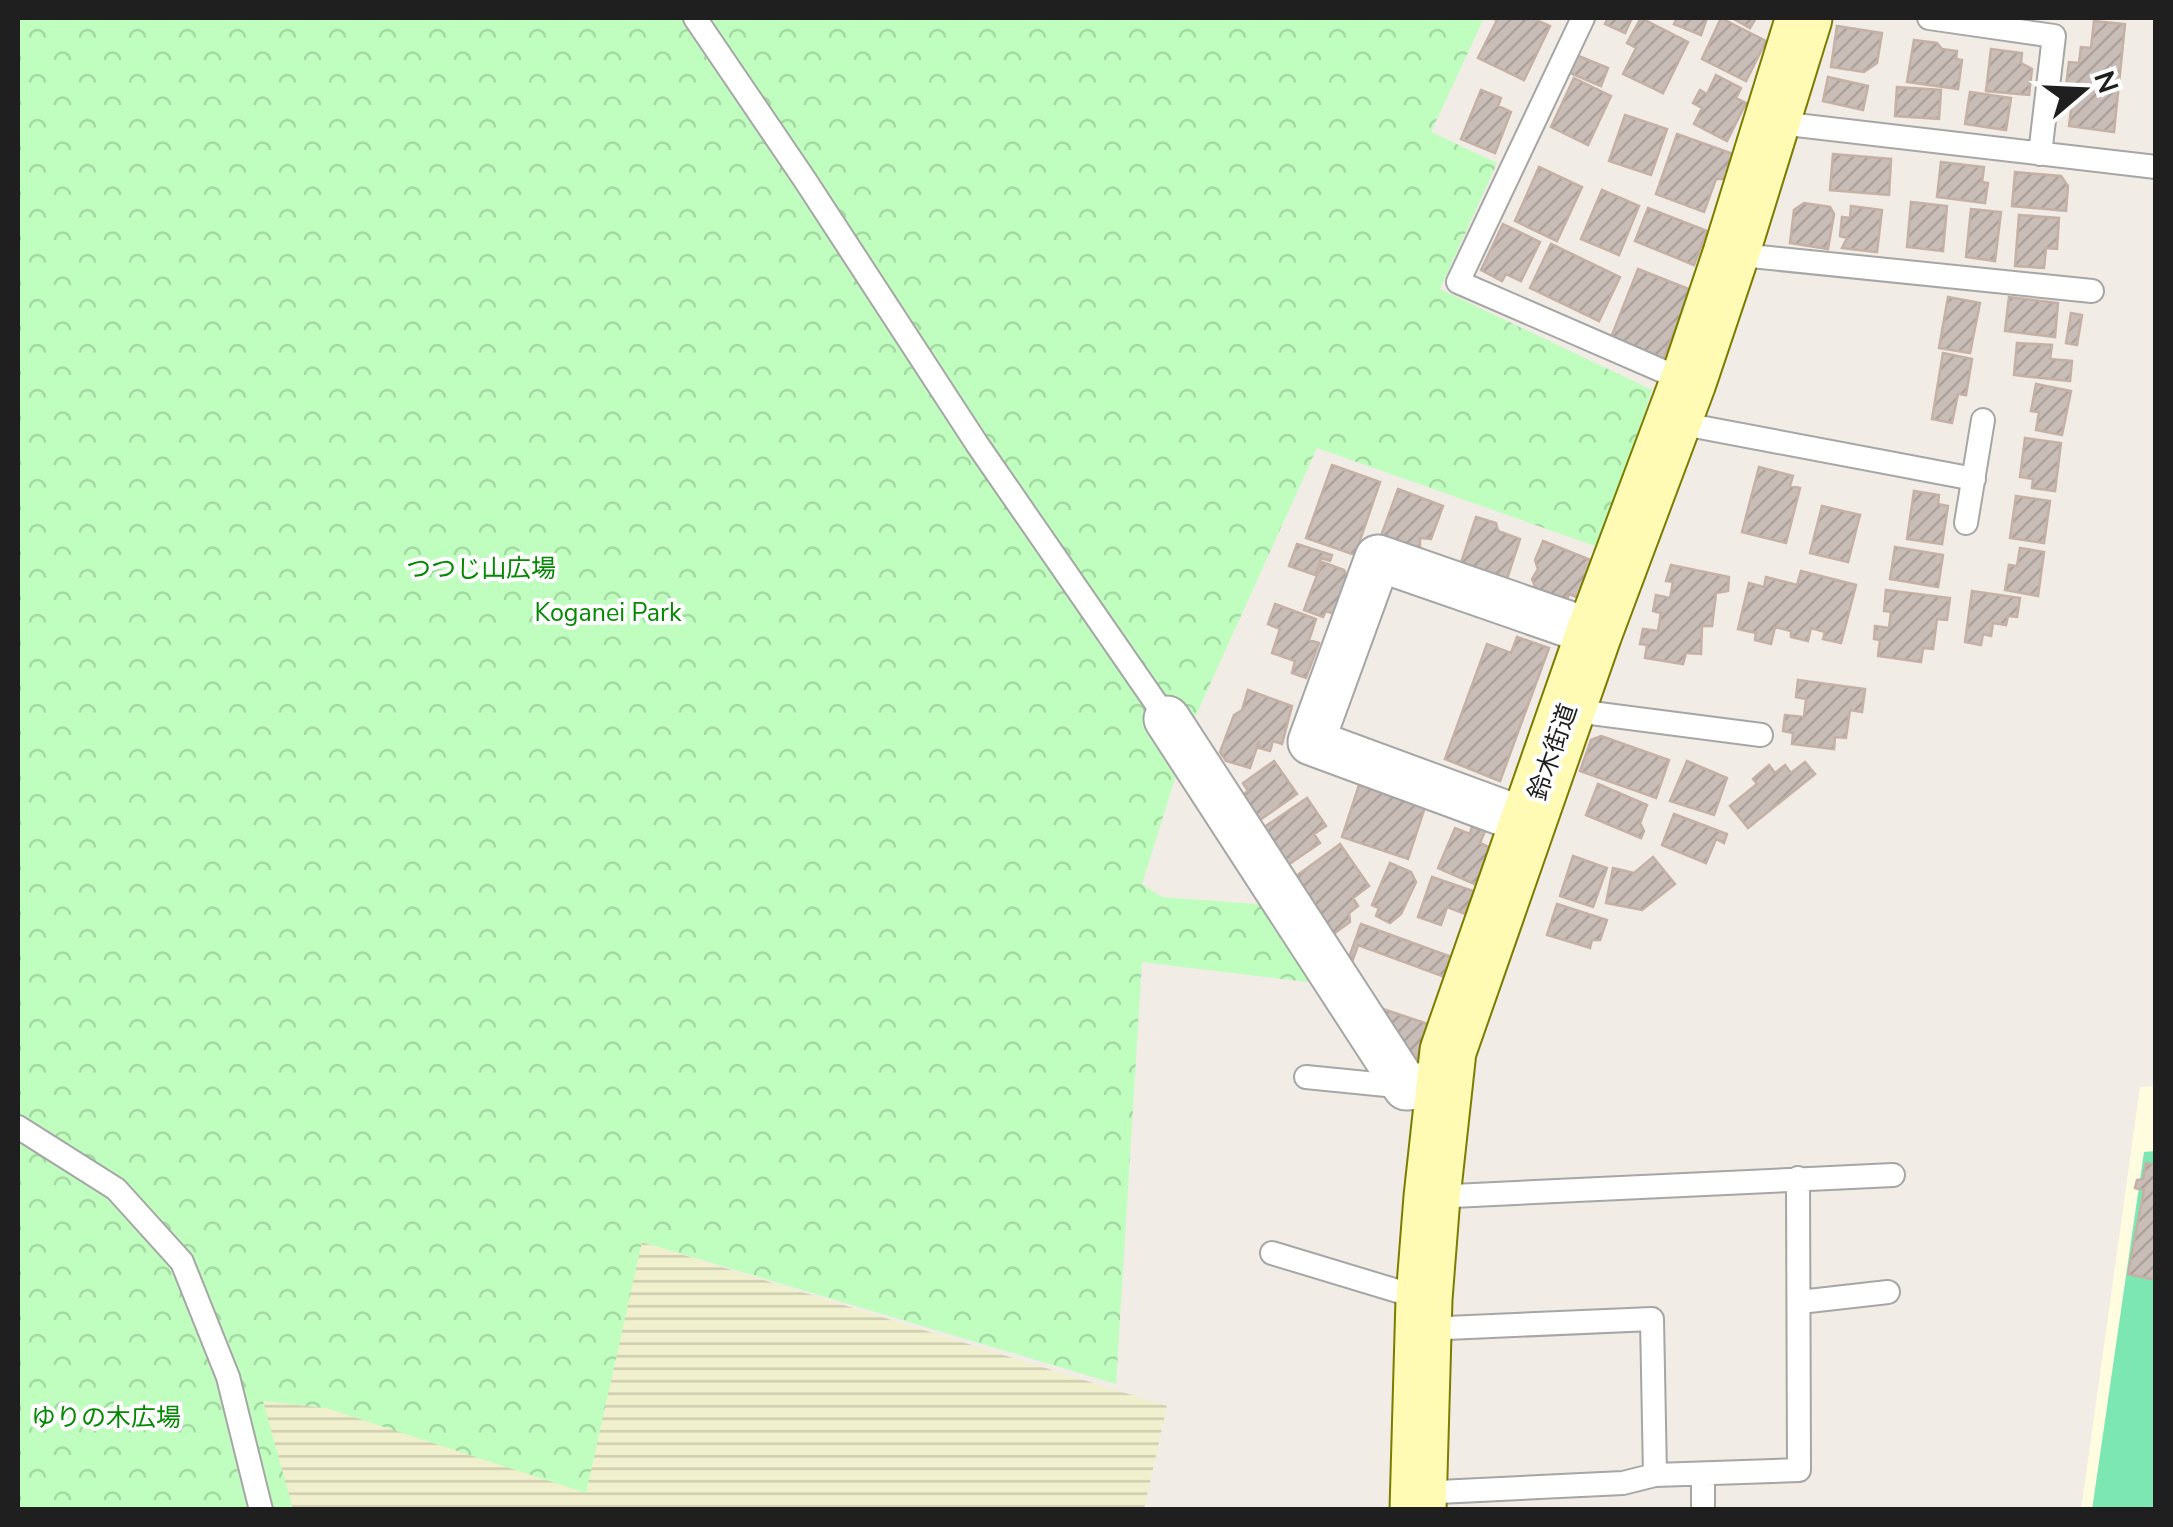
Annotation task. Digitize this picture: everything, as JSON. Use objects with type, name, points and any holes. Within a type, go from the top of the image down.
[{"type":"street","name":"鈴木街道","points":[[1418,1501],[1432,1197],[1426,1085],[1448,1052],[1594,633],[1680,402],[1731,254],[1804,18]]},
{"type":"street","points":[[1528,822],[1311,742],[1378,558],[1594,633]]},
{"type":"street","points":[[1167,719],[1324,957],[1426,1085]]},
{"type":"lane","points":[[695,18],[977,444],[1167,719]]},
{"type":"lane","points":[[1583,18],[1458,282],[1680,402],[1974,479]]},
{"type":"lane","points":[[1929,18],[2054,36],[2040,154]]},
{"type":"lane","points":[[1771,122],[2156,168]]},
{"type":"lane","points":[[1731,254],[2092,290]]},
{"type":"lane","points":[[1966,523],[1983,420]]},
{"type":"lane","points":[[1568,710],[1761,734]]},
{"type":"lane","points":[[1306,1078],[1426,1085]]},
{"type":"lane","points":[[18,1128],[116,1188],[182,1262],[228,1377],[261,1510]]},
{"type":"lane","points":[[1432,1197],[1894,1175]]},
{"type":"lane","points":[[1418,1501],[1622,1483],[1656,1475],[1800,1470],[1798,1178]]},
{"type":"lane","points":[[1272,1253],[1424,1314],[1652,1319],[1656,1475]]},
{"type":"lane","points":[[1800,1302],[1888,1292]]},
{"type":"lane","points":[[1703,1474],[1703,1510]]},
{"type":"shaded area","points":[[2155,1086],[2155,1509],[2081,1510],[2140,1087]]},
{"type":"green space","name":"Koganei Park","points":[[18,18],[1484,18],[1431,132],[1497,163],[1440,289],[1652,390],[1601,548],[1317,448],[1192,724],[1142,884],[1162,897],[1270,905],[1324,984],[1142,962],[1116,1384],[642,1242],[586,1493],[326,1408],[263,1401],[293,1509],[18,1509]]},
{"type":"green space","points":[[2155,1151],[2155,1509],[2092,1510],[2144,1152]]},
{"type":"green space","points":[[642,1242],[1167,1406],[1144,1509],[293,1510],[262,1401],[326,1408]]},
{"type":"building","points":[[1491,18],[1532,18],[1550,26],[1524,80],[1478,58],[1497,20]]},
{"type":"building","points":[[1608,18],[1632,18],[1625,33],[1605,24]]},
{"type":"building","points":[[1641,18],[1688,42],[1663,93],[1623,74],[1636,48],[1627,43]]},
{"type":"building","points":[[1677,18],[1707,18],[1701,35],[1674,24]]},
{"type":"building","points":[[1721,18],[1766,41],[1746,81],[1702,59]]},
{"type":"building","points":[[1732,18],[1756,18],[1750,28]]},
{"type":"building","points":[[2094,21],[2125,24],[2114,132],[2069,126],[2073,95],[2065,94],[2069,62],[2079,63],[2081,47],[2091,48]]},
{"type":"building","points":[[1837,26],[1882,33],[1877,63],[1864,72],[1831,67]]},
{"type":"building","points":[[1914,40],[1957,51],[1956,59],[1962,60],[1958,89],[1907,82]]},
{"type":"building","points":[[1991,49],[2022,53],[2021,63],[2032,69],[2029,95],[1986,91]]},
{"type":"building","points":[[1576,55],[1608,68],[1601,86],[1568,72]]},
{"type":"building","points":[[1716,75],[1741,88],[1736,98],[1746,103],[1727,141],[1694,124],[1702,108],[1693,103],[1700,90],[1707,94]]},
{"type":"building","points":[[1828,77],[1868,86],[1863,110],[1823,101]]},
{"type":"building","points":[[1574,78],[1611,96],[1588,145],[1551,127]]},
{"type":"building","points":[[1897,87],[1941,90],[1939,119],[1895,116]]},
{"type":"building","points":[[1481,90],[1501,98],[1498,106],[1511,112],[1495,153],[1461,139]]},
{"type":"building","points":[[1970,92],[2011,98],[2006,130],[1965,124]]},
{"type":"building","points":[[1625,115],[1667,129],[1651,175],[1609,161]]},
{"type":"building","points":[[1677,134],[1736,155],[1728,179],[1716,179],[1704,212],[1656,194]]},
{"type":"building","points":[[1833,154],[1891,159],[1889,195],[1830,190]]},
{"type":"building","points":[[1941,162],[1984,167],[1982,182],[1988,183],[1985,203],[1937,197]]},
{"type":"building","points":[[1539,167],[1582,187],[1557,241],[1515,221]]},
{"type":"building","points":[[2015,172],[2061,176],[2068,186],[2066,211],[2012,206]]},
{"type":"building","points":[[1602,190],[1639,206],[1619,255],[1581,239]]},
{"type":"building","points":[[1911,202],[1947,206],[1943,251],[1907,247]]},
{"type":"building","points":[[1804,203],[1830,207],[1834,214],[1828,249],[1790,243],[1794,210]]},
{"type":"building","points":[[1851,206],[1882,210],[1877,252],[1842,248],[1847,238],[1840,236],[1842,217],[1850,218]]},
{"type":"building","points":[[1648,208],[1707,231],[1694,265],[1635,241]]},
{"type":"building","points":[[1971,209],[2001,212],[1995,261],[1966,257]]},
{"type":"building","points":[[2019,215],[2059,218],[2057,249],[2046,248],[2044,268],[2015,266]]},
{"type":"building","points":[[1503,224],[1540,242],[1521,281],[1506,274],[1502,281],[1481,270]]},
{"type":"building","points":[[1551,244],[1620,277],[1599,321],[1530,288]]},
{"type":"building","points":[[1638,269],[1691,290],[1662,362],[1610,340]]},
{"type":"building","points":[[1948,297],[1980,303],[1970,353],[1939,348]]},
{"type":"building","points":[[2009,297],[2058,303],[2055,337],[2005,331]]},
{"type":"building","points":[[2071,313],[2082,315],[2077,345],[2066,343]]},
{"type":"building","points":[[2017,343],[2052,345],[2050,359],[2072,361],[2070,381],[2014,375]]},
{"type":"building","points":[[1943,353],[1972,359],[1966,395],[1958,394],[1952,423],[1932,419]]},
{"type":"building","points":[[2036,384],[2071,391],[2062,435],[2036,430],[2039,412],[2031,411]]},
{"type":"building","points":[[2025,438],[2061,443],[2055,491],[2032,488],[2033,479],[2020,477]]},
{"type":"building","points":[[1332,465],[1380,482],[1355,555],[1306,538]]},
{"type":"building","points":[[1759,467],[1793,476],[1790,486],[1800,488],[1786,543],[1742,532]]},
{"type":"building","points":[[1398,489],[1443,506],[1431,539],[1420,538],[1420,550],[1381,536]]},
{"type":"building","points":[[1914,491],[1939,495],[1938,504],[1948,506],[1942,544],[1907,539]]},
{"type":"building","points":[[2016,496],[2050,501],[2044,543],[2010,538]]},
{"type":"building","points":[[1822,506],[1860,515],[1848,562],[1810,553]]},
{"type":"building","points":[[1476,517],[1496,523],[1498,531],[1520,539],[1506,582],[1460,566]]},
{"type":"building","points":[[1543,541],[1598,563],[1584,600],[1569,594],[1566,603],[1537,591],[1532,579]]},
{"type":"building","points":[[1297,544],[1332,555],[1330,561],[1321,558],[1315,575],[1289,566]]},
{"type":"building","points":[[1895,547],[1943,555],[1938,587],[1890,579]]},
{"type":"building","points":[[2020,548],[2044,552],[2038,596],[2005,590],[2009,565],[2017,566]]},
{"type":"building","points":[[1322,562],[1344,570],[1350,581],[1337,615],[1326,611],[1323,617],[1304,610]]},
{"type":"building","points":[[1671,565],[1729,577],[1728,591],[1716,593],[1712,626],[1702,626],[1701,654],[1686,653],[1683,664],[1645,658],[1647,645],[1640,644],[1643,629],[1658,631],[1661,613],[1653,611],[1656,595],[1670,598],[1673,582],[1666,581]]},
{"type":"building","points":[[1801,571],[1856,585],[1841,643],[1823,639],[1825,632],[1811,628],[1808,641],[1775,627],[1771,644],[1755,640],[1756,633],[1738,629],[1749,583],[1764,587],[1766,577],[1797,585]]},
{"type":"building","points":[[1886,590],[1950,598],[1947,620],[1937,619],[1933,649],[1923,648],[1921,662],[1878,656],[1880,640],[1874,639],[1875,626],[1889,628],[1891,612],[1884,611]]},
{"type":"building","points":[[1972,591],[2020,598],[2017,617],[2008,616],[2006,625],[1993,623],[1991,636],[1983,634],[1981,645],[1965,642]]},
{"type":"building","points":[[1275,604],[1316,619],[1309,640],[1319,643],[1306,678],[1292,673],[1295,661],[1272,653],[1280,629],[1268,624]]},
{"type":"building","points":[[1517,637],[1549,648],[1500,781],[1445,759],[1487,644],[1511,653]]},
{"type":"building","points":[[1798,680],[1865,689],[1862,712],[1850,710],[1846,738],[1835,737],[1834,749],[1792,744],[1793,733],[1783,731],[1785,715],[1804,717],[1806,699],[1796,697]]},
{"type":"building","points":[[1248,690],[1292,706],[1282,744],[1273,741],[1270,751],[1259,748],[1259,741],[1250,768],[1226,761],[1220,752]]},
{"type":"building","points":[[1601,736],[1669,760],[1656,798],[1580,771],[1591,740]]},
{"type":"building","points":[[1274,761],[1297,794],[1257,822],[1239,798],[1248,791],[1243,783]]},
{"type":"building","points":[[1687,761],[1727,778],[1714,815],[1670,801]]},
{"type":"building","points":[[1805,762],[1815,774],[1748,828],[1730,806],[1757,784],[1753,779],[1769,765],[1775,773],[1785,765],[1791,773]]},
{"type":"building","points":[[1598,784],[1647,805],[1640,823],[1644,831],[1641,838],[1586,815]]},
{"type":"building","points":[[1359,785],[1425,807],[1408,859],[1342,837]]},
{"type":"building","points":[[1307,798],[1326,826],[1314,834],[1320,843],[1285,867],[1260,830]]},
{"type":"building","points":[[1674,814],[1727,834],[1724,843],[1716,839],[1706,863],[1662,845]]},
{"type":"building","points":[[1472,826],[1485,831],[1480,843],[1493,849],[1477,885],[1438,868],[1455,828],[1470,834]]},
{"type":"building","points":[[1340,844],[1369,886],[1353,898],[1358,906],[1349,913],[1350,922],[1328,938],[1288,882]]},
{"type":"building","points":[[1573,856],[1607,868],[1593,907],[1560,896]]},
{"type":"building","points":[[1653,857],[1675,884],[1642,910],[1606,903],[1613,868],[1634,873]]},
{"type":"building","points":[[1390,863],[1411,872],[1416,882],[1401,914],[1390,923],[1376,916],[1379,908],[1372,905]]},
{"type":"building","points":[[1432,877],[1479,893],[1475,904],[1468,906],[1465,914],[1447,907],[1441,925],[1418,917]]},
{"type":"building","points":[[1557,904],[1607,920],[1600,940],[1592,940],[1590,948],[1547,935]]},
{"type":"building","points":[[1361,924],[1457,959],[1450,979],[1358,945],[1351,965],[1347,963]]},
{"type":"building","points":[[1371,1005],[1428,1024],[1416,1062]]},
{"type":"building","points":[[2146,1163],[2156,1165],[2156,1280],[2128,1274],[2144,1190],[2135,1188],[2137,1180],[2143,1179]]},
{"type":"park label","name":"つつじ山広場","points":[[481,569]]},
{"type":"park label","name":"ゆりの木広場","points":[[106,1418]]}]
